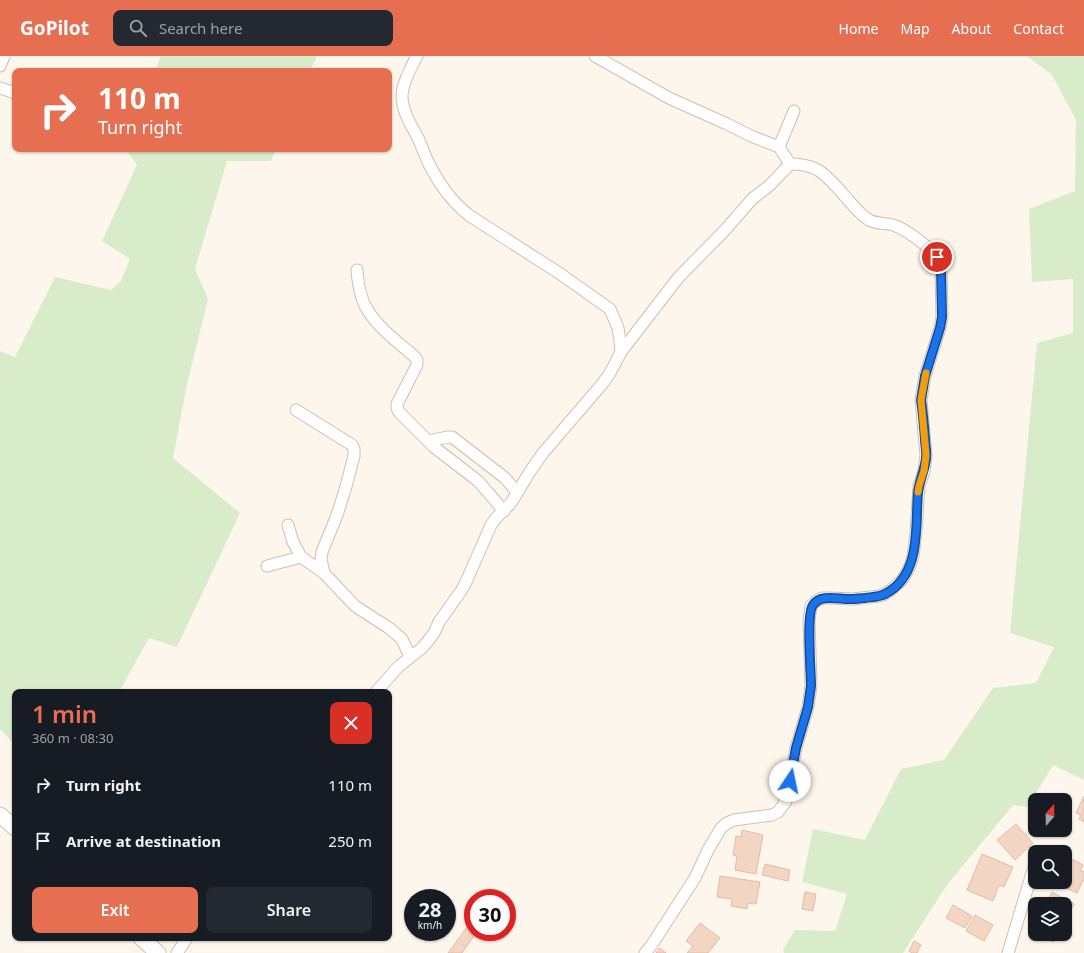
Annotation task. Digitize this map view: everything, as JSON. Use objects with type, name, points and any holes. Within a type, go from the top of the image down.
[{"type":"street","points":[[0,66],[4,56]]},
{"type":"street","points":[[417,56],[410,68],[402,90],[403,103],[408,119],[419,140],[428,163],[447,194],[470,216],[555,270],[610,309],[618,328],[621,352]]},
{"type":"street","points":[[595,56],[669,98],[751,136],[779,147],[790,164]]},
{"type":"street","points":[[0,88],[12,93]]},
{"type":"street","points":[[779,147],[794,112]]},
{"type":"street","points":[[379,689],[398,667],[422,648],[428,641],[439,622],[461,591],[496,518],[511,503],[543,453],[603,383],[621,352],[678,278],[726,229],[752,199],[770,185],[790,164]]},
{"type":"street","points":[[645,953],[652,946],[695,878],[708,850],[721,828],[726,823],[734,820],[772,815],[778,812],[786,801],[796,748],[810,696],[809,621],[811,606],[822,598],[853,599],[885,594],[906,574],[910,566],[914,550],[919,486],[924,471],[926,455],[921,400],[925,376],[942,317],[940,262],[932,252],[907,232],[894,225],[875,223],[869,220],[859,212],[830,180],[818,170],[803,165],[790,164]]},
{"type":"street","points":[[357,270],[358,285],[366,309],[380,326],[417,360],[397,404],[399,412],[428,441],[479,482],[504,511]]},
{"type":"street","points":[[296,410],[352,445],[354,449],[354,456],[341,502],[322,552],[321,559],[324,573]]},
{"type":"street","points":[[428,441],[448,436],[452,437],[505,478],[517,492]]},
{"type":"street","points":[[288,525],[293,542],[301,557],[324,573],[355,606],[389,628],[402,639],[410,657]]},
{"type":"street","points":[[267,566],[301,557]]},
{"type":"street","points":[[0,815],[12,825]]},
{"type":"street","points":[[1008,953],[1028,886]]},
{"type":"street","points":[[144,941],[158,953]]},
{"type":"street","points":[[177,953],[185,941]]},
{"type":"green space","points":[[161,56],[317,56],[311,68],[156,68]]},
{"type":"green space","points":[[1027,56],[1084,56],[1084,780],[1053,765],[1036,793],[1028,793],[1028,807],[1013,805],[947,885],[903,953],[784,953],[783,950],[795,930],[835,931],[847,894],[802,882],[813,829],[865,840],[901,769],[944,760],[993,688],[1036,683],[1054,647],[1010,633],[1037,343],[1073,333],[1073,279],[1032,282],[1029,209],[1075,191],[1076,120],[1052,75]]},
{"type":"green space","points":[[128,152],[275,152],[271,161],[227,161],[195,269],[208,299],[187,384],[173,458],[240,513],[177,647],[149,638],[121,689],[12,689],[12,742],[0,729],[0,351],[15,357],[55,277],[111,290],[121,281],[130,259],[102,241],[137,165]]},
{"type":"building","points":[[1084,796],[1084,822],[1079,819],[1081,815],[1076,813]]},
{"type":"building","points":[[1016,824],[1033,843],[1028,845],[1028,848],[1015,860],[997,840]]},
{"type":"building","points":[[742,830],[763,835],[756,874],[735,870],[737,856],[733,855],[736,836],[741,837]]},
{"type":"building","points":[[982,854],[1013,867],[1004,887],[999,885],[993,901],[967,890]]},
{"type":"building","points":[[1072,859],[1083,865],[1080,870],[1084,872],[1084,878],[1077,893],[1069,889],[1072,889]]},
{"type":"building","points":[[765,864],[790,870],[788,881],[762,875]]},
{"type":"building","points":[[720,876],[760,882],[756,904],[748,903],[747,909],[731,906],[732,899],[717,897]]},
{"type":"building","points":[[805,892],[816,894],[813,911],[802,909]]},
{"type":"building","points":[[1052,892],[1061,897],[1050,897]]},
{"type":"building","points":[[953,905],[972,916],[965,928],[946,918]]},
{"type":"building","points":[[975,915],[993,925],[984,941],[966,931]]},
{"type":"building","points":[[700,923],[720,938],[708,953],[687,953],[693,946],[686,941]]},
{"type":"building","points":[[464,931],[464,941],[471,941],[462,953],[448,953]]},
{"type":"building","points":[[914,941],[921,945],[917,953],[912,953],[909,951]]},
{"type":"building","points":[[660,948],[666,953],[656,953]]},
{"type":"slow traffic","points":[[918,492],[926,463],[921,400],[926,373]]},
{"type":"route","points":[[790,781],[796,748],[810,696],[809,621],[811,606],[822,598],[853,599],[885,594],[892,590],[903,579],[910,566],[913,556],[919,486],[926,463],[921,400],[925,376],[942,317],[941,268],[937,257]]}]
